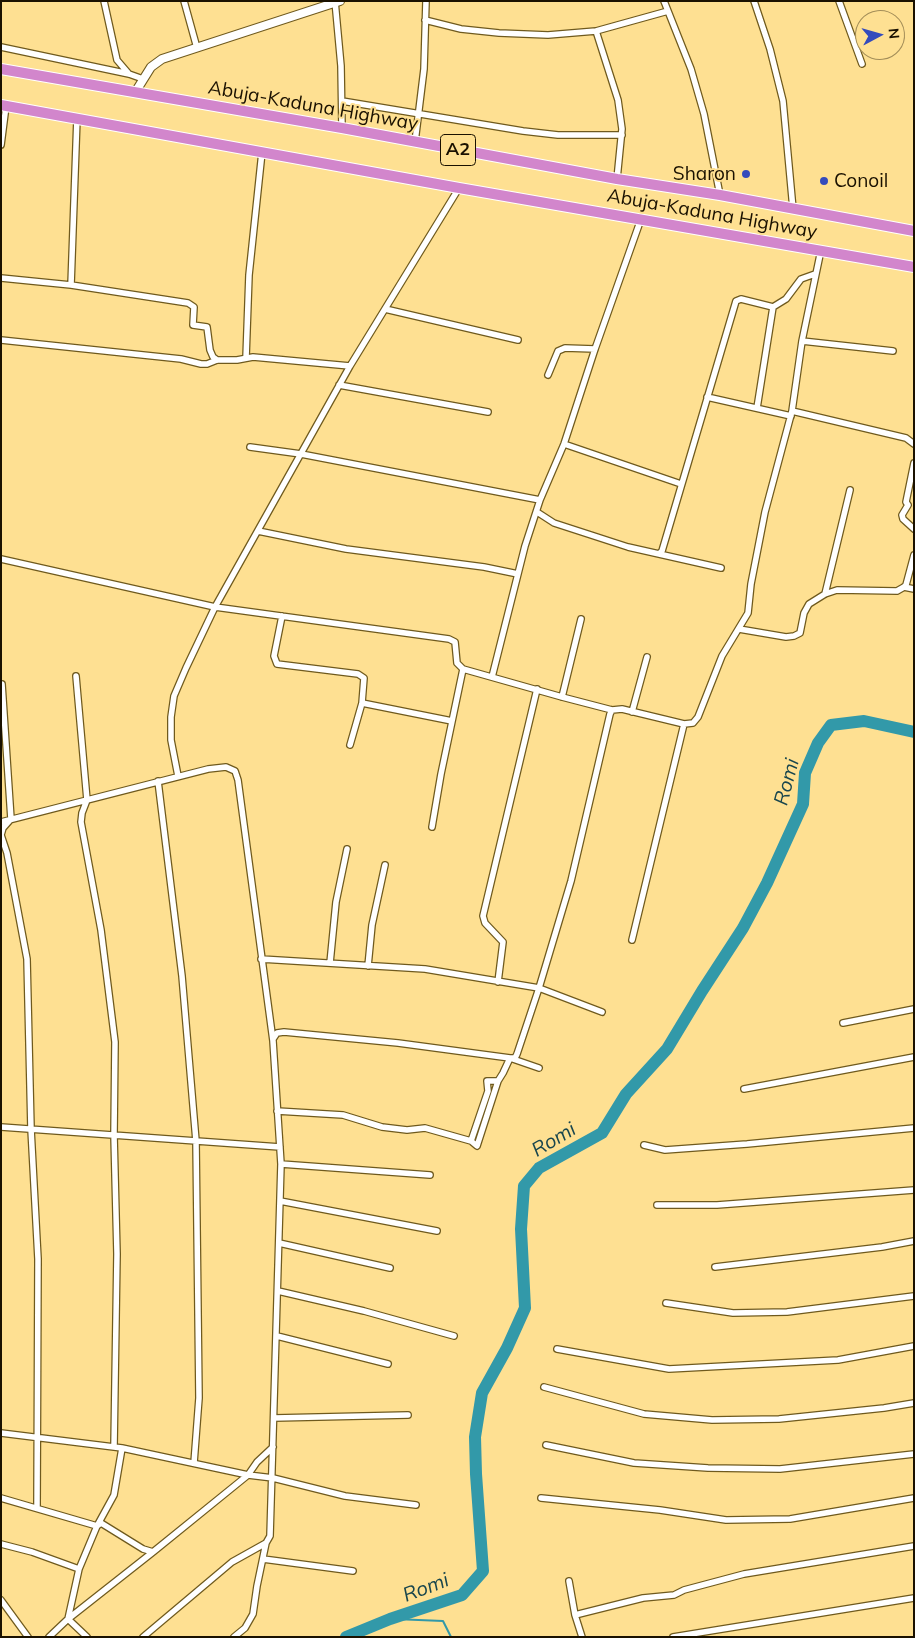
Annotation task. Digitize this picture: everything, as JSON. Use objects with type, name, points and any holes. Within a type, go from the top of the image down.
[{"type":"highway","name":"Abuja-Kaduna Highway","points":[[1,69],[136,91],[914,231]]},
{"type":"highway","name":"Abuja-Kaduna Highway","points":[[4,106],[914,267]]},
{"type":"street","points":[[104,1],[117,60],[129,74]]},
{"type":"street","points":[[184,1],[196,48]]},
{"type":"street","points":[[415,142],[424,69],[426,1]]},
{"type":"street","points":[[664,1],[691,69],[704,114],[720,195]]},
{"type":"street","points":[[754,1],[770,49],[784,101],[794,209]]},
{"type":"street","points":[[839,1],[862,64]]},
{"type":"street","points":[[136,91],[151,68],[162,59],[337,2],[342,128]]},
{"type":"street","points":[[425,20],[461,29],[548,35],[596,31],[668,11]]},
{"type":"street","points":[[596,31],[618,100],[622,135],[617,179]]},
{"type":"street","points":[[1,47],[129,74],[143,80]]},
{"type":"street","points":[[342,101],[524,131],[558,135],[622,135]]},
{"type":"street","points":[[1,145],[4,106]]},
{"type":"street","points":[[71,285],[77,118]]},
{"type":"street","points":[[246,358],[249,275],[262,152]]},
{"type":"street","points":[[178,776],[171,740],[172,717],[174,696],[186,668],[216,607],[339,385],[459,188]]},
{"type":"street","points":[[492,677],[518,574],[540,500],[564,444],[641,219]]},
{"type":"street","points":[[1,559],[216,607],[449,639],[455,642],[457,662],[463,669],[605,708],[611,712],[632,712],[684,724],[693,722],[698,717],[722,656],[748,612],[766,512],[792,414],[802,341],[821,250]]},
{"type":"street","points":[[659,554],[662,551],[736,301],[741,300],[773,306],[786,299],[801,279],[815,274]]},
{"type":"street","points":[[1,278],[71,285],[188,302],[194,307],[193,325],[207,327],[212,357],[218,360]]},
{"type":"street","points":[[757,408],[773,306]]},
{"type":"street","points":[[385,309],[518,340]]},
{"type":"street","points":[[1,340],[181,359],[201,364],[208,364],[218,360],[237,360],[253,357],[350,366]]},
{"type":"street","points":[[802,341],[893,350]]},
{"type":"street","points":[[548,375],[558,351],[565,348],[595,349]]},
{"type":"street","points":[[339,385],[488,412]]},
{"type":"street","points":[[707,397],[906,438],[914,444]]},
{"type":"street","points":[[564,444],[681,484]]},
{"type":"street","points":[[250,447],[300,454],[540,500]]},
{"type":"street","points":[[914,463],[906,502],[911,507],[902,515],[903,519],[914,529]]},
{"type":"street","points":[[825,594],[850,490]]},
{"type":"street","points":[[537,512],[554,523],[619,544],[721,568]]},
{"type":"street","points":[[258,531],[346,549],[484,567],[518,574]]},
{"type":"street","points":[[739,629],[786,637],[794,636],[800,633],[804,613],[809,604],[825,594],[837,590],[898,591],[904,587],[914,555]]},
{"type":"street","points":[[904,587],[914,590]]},
{"type":"street","points":[[282,616],[274,656],[277,664],[362,675],[364,678],[362,703],[350,745]]},
{"type":"street","points":[[562,697],[582,619]]},
{"type":"street","points":[[632,712],[647,656]]},
{"type":"street","points":[[432,827],[463,669]]},
{"type":"street","points":[[76,676],[87,800],[81,822],[101,930],[115,1042],[114,1135],[117,1254],[114,1447]]},
{"type":"street","points":[[2,684],[12,819],[3,828],[1,835],[7,853],[27,959],[31,1129],[38,1259],[37,1508]]},
{"type":"street","points":[[498,982],[503,942],[485,923],[483,916],[537,689]]},
{"type":"street","points":[[362,703],[452,721]]},
{"type":"street","points":[[510,1058],[515,1058],[517,1054],[571,881],[611,712]]},
{"type":"street","points":[[632,940],[684,724]]},
{"type":"street","points":[[1,822],[208,768],[226,767],[235,770],[238,780],[273,1041],[281,1164],[270,1536],[266,1543],[253,1614],[246,1628],[234,1637]]},
{"type":"street","points":[[158,781],[183,985],[196,1141],[199,1398],[194,1464]]},
{"type":"street","points":[[330,963],[336,902],[347,849]]},
{"type":"street","points":[[368,966],[372,925],[385,865]]},
{"type":"street","points":[[261,959],[425,970],[539,988],[602,1012]]},
{"type":"street","points":[[843,1023],[914,1009]]},
{"type":"street","points":[[273,1041],[277,1033],[284,1032],[398,1043],[510,1058],[539,1068]]},
{"type":"street","points":[[744,1089],[914,1057]]},
{"type":"street","points":[[277,1111],[343,1115],[382,1127],[407,1130],[426,1128],[471,1141],[476,1146],[498,1080],[510,1058]]},
{"type":"street","points":[[471,1141],[488,1091],[488,1081],[498,1080]]},
{"type":"street","points":[[1,1126],[280,1147]]},
{"type":"street","points":[[644,1145],[665,1150],[914,1128]]},
{"type":"street","points":[[281,1164],[430,1175]]},
{"type":"street","points":[[657,1205],[718,1205],[914,1190]]},
{"type":"street","points":[[280,1201],[437,1231]]},
{"type":"street","points":[[715,1267],[914,1241]]},
{"type":"street","points":[[279,1243],[390,1268]]},
{"type":"street","points":[[278,1291],[364,1311],[454,1336]]},
{"type":"street","points":[[666,1303],[733,1313],[787,1312],[914,1296]]},
{"type":"street","points":[[277,1336],[388,1364]]},
{"type":"street","points":[[557,1349],[669,1369],[838,1360],[914,1346]]},
{"type":"street","points":[[544,1387],[644,1414],[712,1420],[779,1419],[914,1403]]},
{"type":"street","points":[[274,1418],[408,1415]]},
{"type":"street","points":[[1,1433],[122,1448],[248,1475],[272,1478],[345,1496],[416,1505]]},
{"type":"street","points":[[546,1445],[634,1463],[708,1468],[780,1469],[914,1454]]},
{"type":"street","points":[[49,1637],[68,1619],[248,1475],[257,1462],[273,1447]]},
{"type":"street","points":[[68,1619],[79,1569],[97,1526],[114,1495],[122,1448]]},
{"type":"street","points":[[1,1498],[97,1526],[101,1523],[153,1552]]},
{"type":"street","points":[[541,1498],[660,1510],[726,1520],[790,1519],[914,1498]]},
{"type":"street","points":[[143,1637],[232,1562],[266,1543]]},
{"type":"street","points":[[1,1544],[32,1552],[79,1569]]},
{"type":"street","points":[[575,1614],[643,1598],[674,1595],[684,1590],[744,1574],[914,1546]]},
{"type":"street","points":[[263,1559],[354,1571]]},
{"type":"street","points":[[569,1581],[575,1614],[582,1637]]},
{"type":"street","points":[[673,1637],[914,1598]]},
{"type":"street","points":[[1,1600],[28,1637]]},
{"type":"street","points":[[68,1619],[88,1637]]},
{"type":"waterway","name":"Romi","points":[[346,1637],[390,1619],[462,1595],[483,1571],[475,1437],[482,1393],[507,1348],[525,1308],[521,1229],[524,1186],[539,1168],[602,1133],[626,1094],[667,1049],[743,928],[767,883],[803,804],[805,773],[818,743],[831,725],[864,721],[914,732]]},
{"type":"waterway","points":[[394,1619],[443,1621],[451,1637]]},
{"type":"place","name":"Sharon","points":[[746,174]]},
{"type":"place","name":"Conoil","points":[[824,181]]}]
